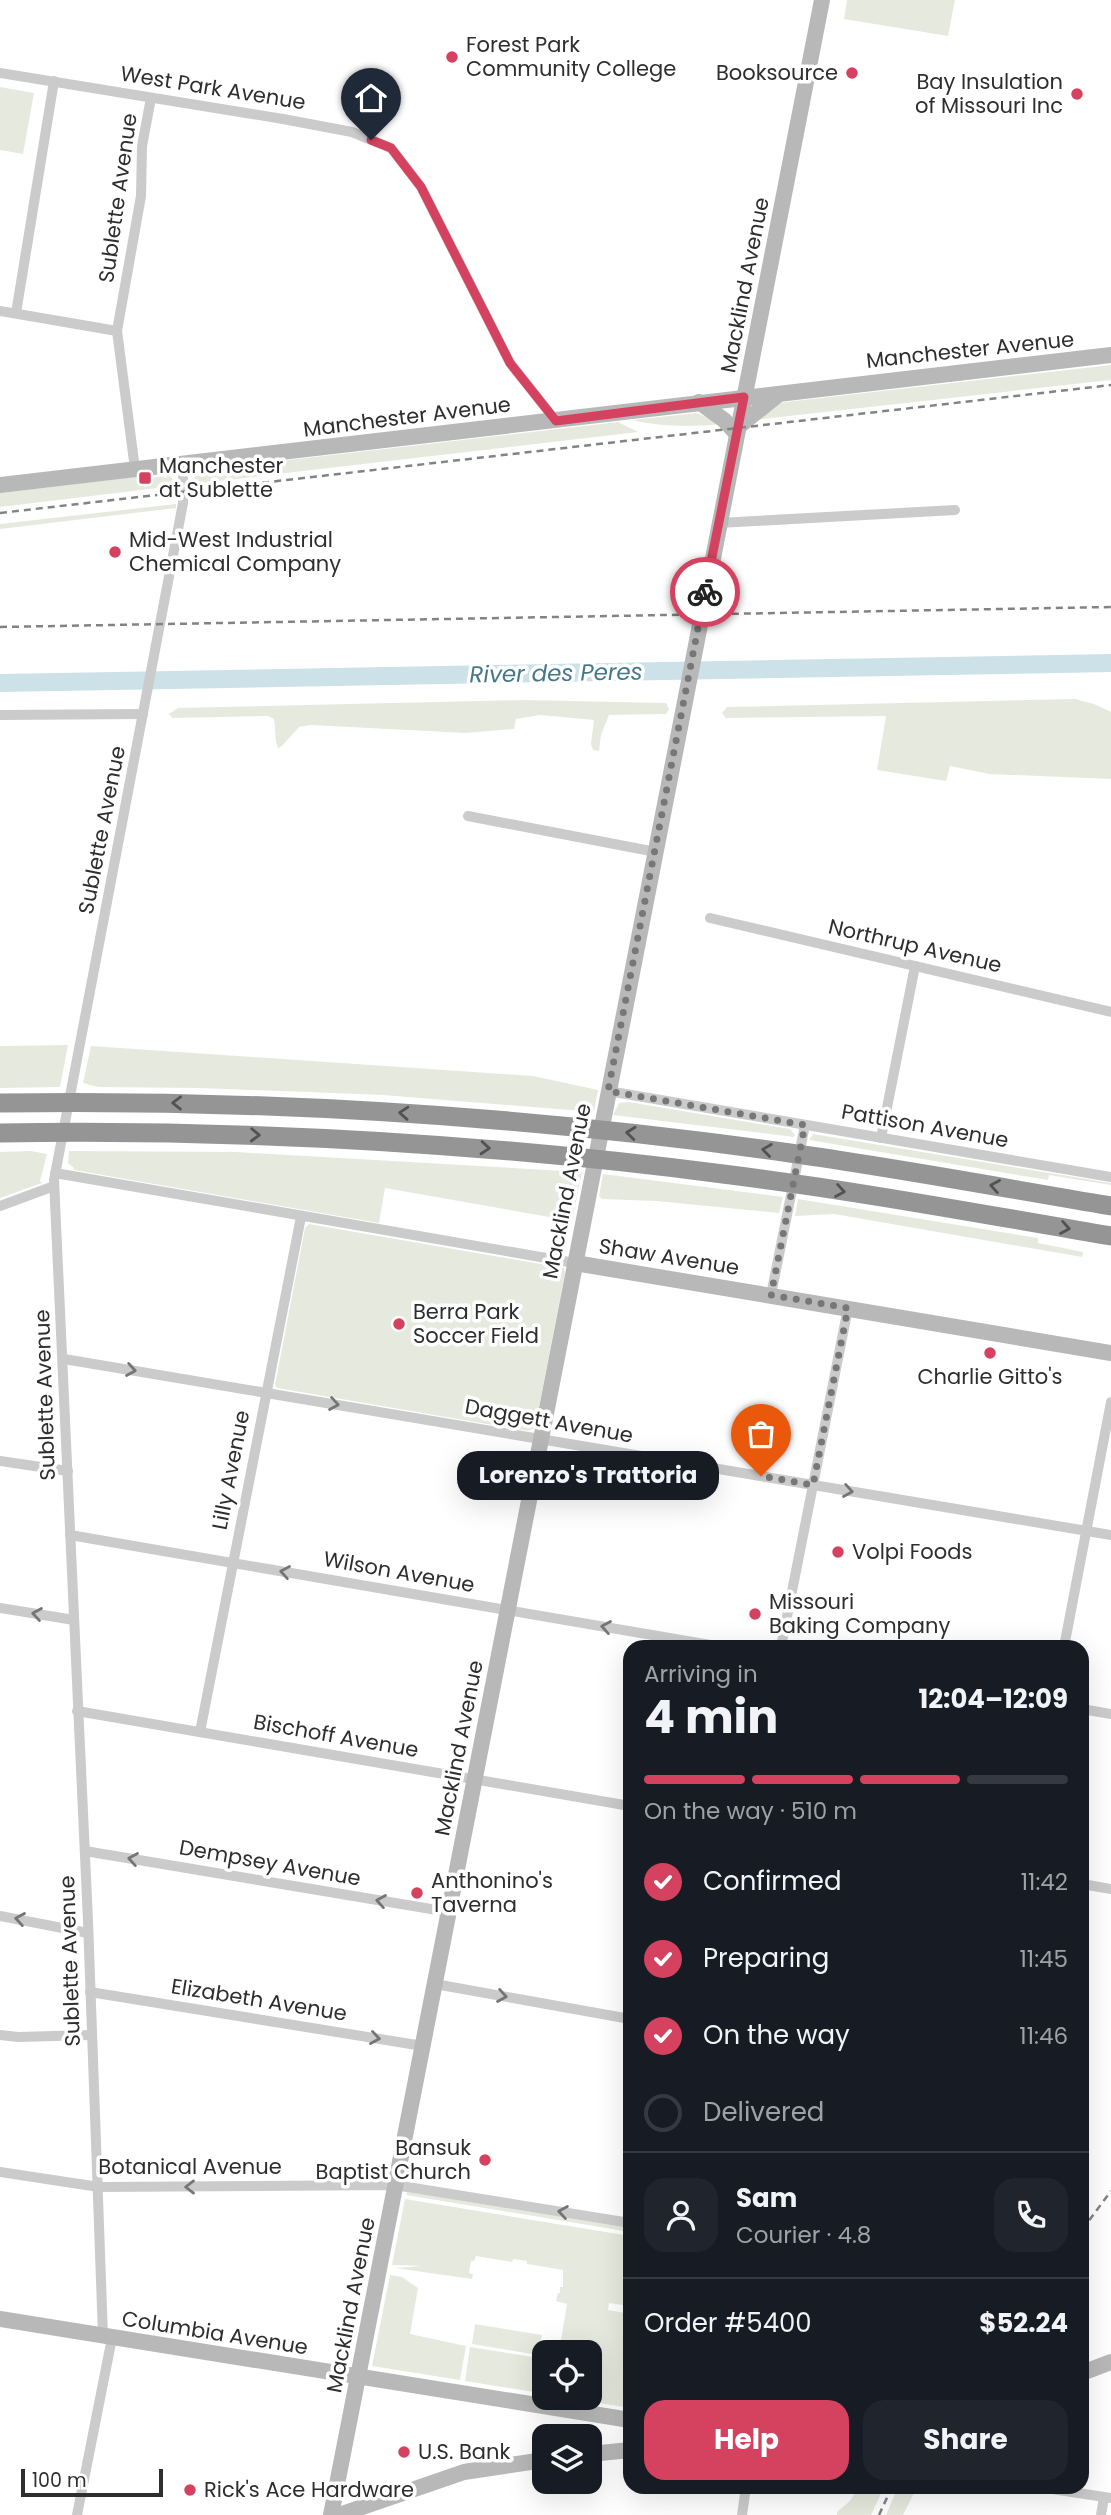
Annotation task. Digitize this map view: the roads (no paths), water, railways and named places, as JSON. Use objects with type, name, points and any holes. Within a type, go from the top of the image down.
[{"type":"highway","points":[[0,1103],[95,1102],[351,1110],[579,1127],[849,1162],[1111,1206]]},
{"type":"highway","points":[[0,1133],[89,1132],[360,1139],[620,1161],[814,1186],[1111,1236]]},
{"type":"street","name":"Macklind Avenue","points":[[331,2515],[822,0]]},
{"type":"street","name":"West Park Avenue","points":[[0,73],[352,132],[391,148],[421,187],[510,363],[556,421]]},
{"type":"street","points":[[16,313],[54,81]]},
{"type":"street","name":"Sublette Avenue","points":[[135,469],[117,331],[141,196],[142,146],[151,98]]},
{"type":"street","points":[[0,311],[117,331]]},
{"type":"street","name":"Manchester Avenue","points":[[0,485],[1111,355]]},
{"type":"street","points":[[699,402],[737,430],[780,393]]},
{"type":"street","name":"Sublette Avenue","points":[[77,2515],[108,2337],[91,2035],[64,1359],[54,1186],[183,503],[183,464]]},
{"type":"street","points":[[719,523],[955,510]]},
{"type":"street","points":[[0,715],[144,709]]},
{"type":"street","points":[[468,816],[656,852]]},
{"type":"street","name":"Northrup Avenue","points":[[710,918],[1111,1012]]},
{"type":"street","points":[[881,1138],[915,966]]},
{"type":"street","name":"Pattison Avenue","points":[[608,1091],[1111,1177]]},
{"type":"street","points":[[771,1295],[805,1125]]},
{"type":"street","name":"Shaw Avenue","points":[[55,1173],[1111,1353]]},
{"type":"street","points":[[0,1206],[54,1186]]},
{"type":"street","name":"Lilly Avenue","points":[[200,1732],[302,1217]]},
{"type":"street","points":[[781,1640],[848,1308]]},
{"type":"street","name":"Daggett Avenue","points":[[64,1359],[1111,1535]]},
{"type":"street","points":[[1065,1640],[1111,1402]]},
{"type":"street","points":[[0,1461],[68,1471]]},
{"type":"street","name":"Wilson Avenue","points":[[70,1535],[681,1640]]},
{"type":"street","points":[[0,1608],[74,1620]]},
{"type":"street","points":[[1089,1710],[1111,1714]]},
{"type":"street","name":"Bischoff Avenue","points":[[77,1711],[623,1805]]},
{"type":"street","name":"Dempsey Avenue","points":[[85,1851],[449,1912]]},
{"type":"street","points":[[1089,1885],[1111,1889]]},
{"type":"street","points":[[0,1916],[88,1933]]},
{"type":"street","points":[[435,1984],[623,2018]]},
{"type":"street","name":"Elizabeth Avenue","points":[[90,1992],[423,2046]]},
{"type":"street","points":[[0,2035],[18,2038],[91,2035]]},
{"type":"street","name":"Botanical Avenue","points":[[0,2172],[99,2187],[396,2185],[623,2222]]},
{"type":"street","name":"Columbia Avenue","points":[[0,2319],[623,2419]]},
{"type":"street","points":[[1089,2370],[1111,2362]]},
{"type":"street","points":[[602,2452],[623,2449]]},
{"type":"street","points":[[339,2515],[464,2472],[532,2462]]},
{"type":"street","points":[[742,2515],[745,2494]]},
{"type":"street","points":[[1083,2494],[1108,2498],[1101,2515]]},
{"type":"waterway","name":"River des Peres","points":[[0,683],[1111,663]]},
{"type":"railway","points":[[0,513],[1111,385]]},
{"type":"railway","points":[[0,627],[1111,607]]},
{"type":"railway","points":[[1089,2221],[1111,2191]]},
{"type":"railway","points":[[879,2515],[889,2494]]},
{"type":"place","name":"Forest Park Community College","points":[[452,57]]},
{"type":"place","name":"Booksource","points":[[852,73]]},
{"type":"place","name":"Bay Insulation of Missouri Inc","points":[[1077,94]]},
{"type":"place","name":"Manchester at Sublette","points":[[145,478]]},
{"type":"place","name":"Mid-West Industrial Chemical Company","points":[[115,552]]},
{"type":"place","name":"Berra Park Soccer Field","points":[[399,1324]]},
{"type":"place","name":"Charlie Gitto's","points":[[990,1353]]},
{"type":"place","name":"Lorenzo's Trattoria","points":[[761,1476]]},
{"type":"place","name":"Volpi Foods","points":[[838,1552]]},
{"type":"place","name":"Missouri Baking Company","points":[[755,1614]]},
{"type":"place","name":"Anthonino's Taverna","points":[[417,1893]]},
{"type":"place","name":"Bansuk Baptist Church","points":[[485,2160]]},
{"type":"place","name":"U.S. Bank","points":[[404,2452]]},
{"type":"place","name":"Rick's Ace Hardware","points":[[190,2490]]}]
